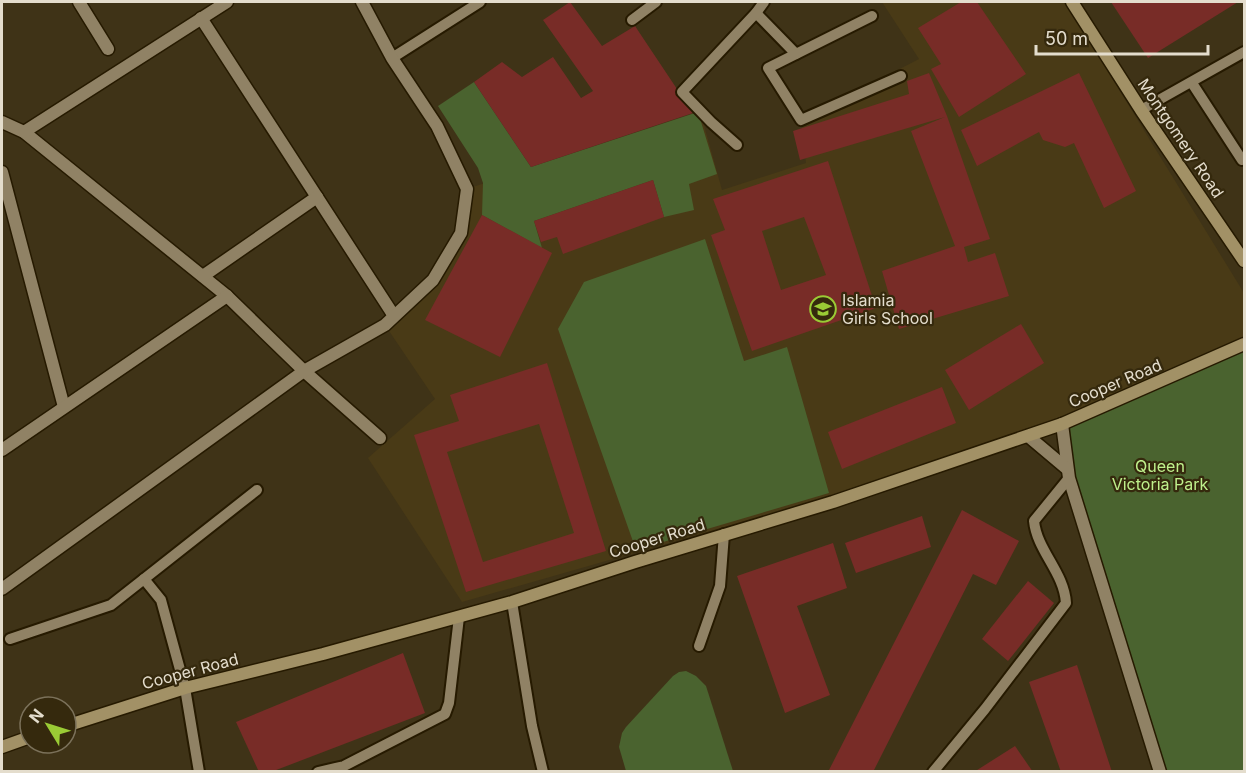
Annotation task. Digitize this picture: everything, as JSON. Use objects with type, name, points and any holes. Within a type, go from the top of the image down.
[{"type":"main road","name":"Montgomery Road","points":[[1072,2],[1245,261]]},
{"type":"main road","name":"Cooper Road","points":[[78,722],[185,688],[324,654],[512,602],[724,534],[833,502],[1062,424],[1245,344]]},
{"type":"main road","points":[[2,747],[18,742]]},
{"type":"street","points":[[79,2],[108,49]]},
{"type":"street","points":[[24,132],[227,2]]},
{"type":"street","points":[[2,589],[304,371],[385,325],[433,280],[461,233],[467,189],[437,126],[392,58],[362,2]]},
{"type":"street","points":[[201,18],[394,316]]},
{"type":"street","points":[[2,122],[24,132],[227,296],[304,371],[380,438]]},
{"type":"street","points":[[2,172],[64,407]]},
{"type":"street","points":[[203,276],[317,197]]},
{"type":"street","points":[[2,450],[227,296]]},
{"type":"street","points":[[1062,424],[1067,473],[1160,771]]},
{"type":"street","points":[[1028,436],[1067,473]]},
{"type":"lane","points":[[392,58],[480,2]]},
{"type":"lane","points":[[632,20],[656,2]]},
{"type":"lane","points":[[737,145],[682,92],[764,2]]},
{"type":"lane","points":[[756,13],[796,54]]},
{"type":"lane","points":[[872,16],[768,68],[801,120],[901,76]]},
{"type":"lane","points":[[1142,110],[1245,52]]},
{"type":"lane","points":[[1192,82],[1242,160]]},
{"type":"lane","points":[[933,771],[985,709],[1066,603],[1065,591],[1035,534],[1034,521],[1067,473]]},
{"type":"lane","points":[[10,639],[111,605],[257,490]]},
{"type":"lane","points":[[699,645],[720,586],[724,534]]},
{"type":"lane","points":[[144,579],[161,600],[185,688],[199,771]]},
{"type":"lane","points":[[512,602],[532,726],[543,771]]},
{"type":"lane","points":[[318,771],[344,766],[445,714],[459,617]]},
{"type":"shaded area","name":"Islamia Girls School","points":[[882,2],[1065,2],[1244,293],[1244,339],[1065,430],[462,602],[368,458],[435,399],[385,325],[433,280],[461,233],[467,189],[700,111],[722,190],[806,163],[801,120],[919,59]]},
{"type":"green space","points":[[474,82],[531,167],[698,112],[717,174],[689,184],[694,210],[664,217],[653,180],[534,221],[542,248],[482,215],[483,183],[478,168],[438,106]]},
{"type":"green space","points":[[705,239],[744,361],[787,347],[829,493],[636,550],[558,329],[584,282]]},
{"type":"green space","name":"Queen Victoria Park","points":[[1244,339],[1244,771],[1160,771],[1056,430]]},
{"type":"green space","points":[[686,671],[696,676],[706,686],[733,771],[626,771],[619,747],[622,733],[673,676]]},
{"type":"building","points":[[570,2],[602,46],[635,26],[693,113],[531,167],[474,82],[502,62],[522,77],[553,57],[581,98],[593,91],[543,20]]},
{"type":"building","points":[[961,2],[977,2],[1026,74],[959,117],[931,69],[941,64],[918,28]]},
{"type":"building","points":[[1111,2],[1238,2],[1148,58]]},
{"type":"building","points":[[929,73],[947,116],[990,239],[964,247],[968,262],[995,253],[1009,296],[899,329],[882,271],[955,246],[911,131],[945,117],[800,160],[793,131],[909,94],[907,81]]},
{"type":"building","points":[[1079,73],[1136,191],[1104,208],[1074,143],[1065,147],[1043,140],[1039,132],[977,166],[961,130]]},
{"type":"building","points":[[828,161],[876,308],[752,351],[711,235],[725,230],[713,199]],"holes":[[[804,217],[826,275],[781,290],[762,231]]]},
{"type":"building","points":[[653,180],[664,217],[563,254],[557,237],[541,242],[534,221]]},
{"type":"building","points":[[482,215],[552,253],[500,357],[425,320]]},
{"type":"building","points":[[1021,324],[1044,363],[969,410],[945,370]]},
{"type":"building","points":[[547,363],[606,551],[466,592],[414,435],[459,421],[450,395]],"holes":[[[539,424],[574,533],[483,562],[447,452]]]},
{"type":"building","points":[[942,387],[956,423],[842,469],[828,432]]},
{"type":"building","points":[[962,510],[1019,541],[996,585],[973,574],[873,772],[828,772]]},
{"type":"building","points":[[922,516],[931,547],[856,573],[845,543]]},
{"type":"building","points":[[833,543],[847,588],[797,606],[830,695],[785,713],[737,576]]},
{"type":"building","points":[[1028,581],[1054,603],[1008,661],[982,639]]},
{"type":"building","points":[[403,653],[425,713],[271,772],[259,772],[236,722]]},
{"type":"building","points":[[1077,665],[1112,772],[1061,772],[1029,682]]},
{"type":"building","points":[[1015,746],[1033,772],[974,772]]},
{"type":"place","name":"Islamia Girls School","points":[[823,309]]}]
